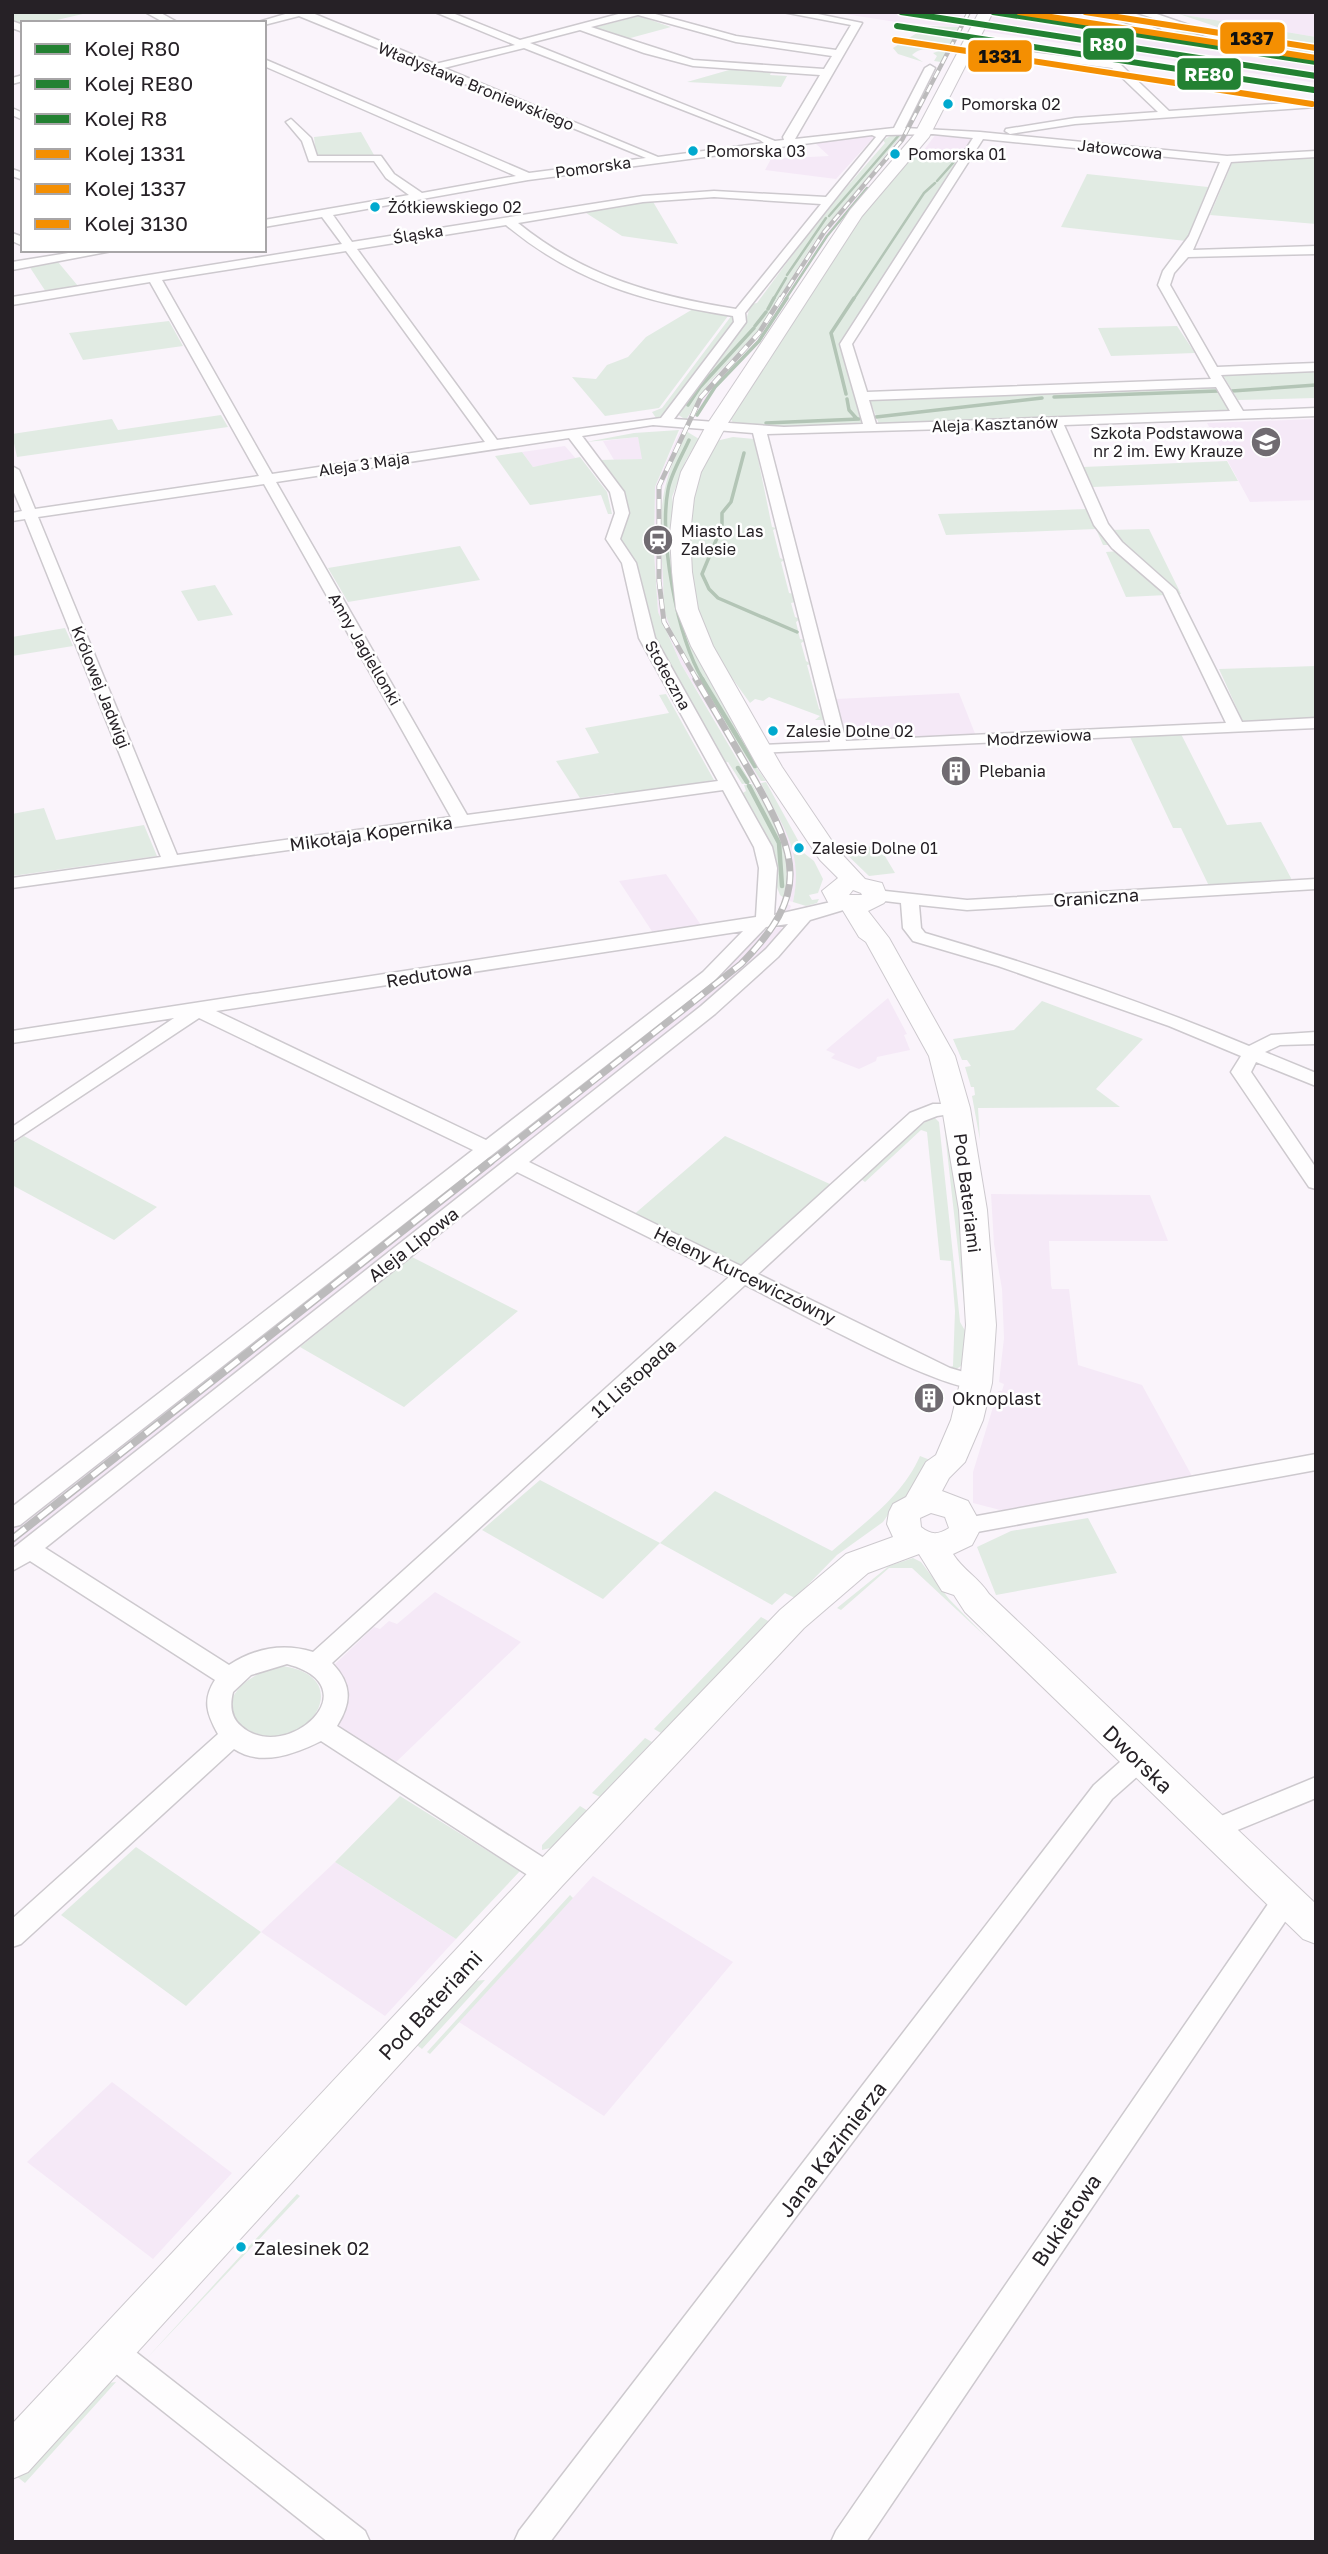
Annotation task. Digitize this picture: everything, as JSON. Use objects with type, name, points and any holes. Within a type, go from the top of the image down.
[{"type":"street","points":[[150,12],[170,21]]},
{"type":"street","points":[[440,12],[764,138],[772,144]]},
{"type":"street","points":[[433,68],[638,12],[678,27],[730,40],[838,53]]},
{"type":"street","points":[[788,12],[857,23],[788,137],[791,142]]},
{"type":"street","name":"Pod Bateriami","points":[[12,2457],[550,1875],[792,1619],[858,1563],[876,1559],[934,1527],[956,1473],[949,1462],[968,1420],[976,1383],[981,1325],[973,1210],[956,1108],[942,1056],[876,938],[868,932],[856,896],[828,862],[829,855],[762,750],[702,646],[687,609],[680,534],[684,498],[691,472],[716,426],[849,223],[924,131],[983,12]]},
{"type":"street","points":[[1104,12],[1161,32]]},
{"type":"street","points":[[1140,12],[1224,39]]},
{"type":"street","points":[[266,22],[301,13]]},
{"type":"street","name":"Władysława Broniewskiego","points":[[301,13],[655,158]]},
{"type":"street","points":[[581,27],[685,61],[826,72]]},
{"type":"street","points":[[990,50],[1115,65],[1165,113]]},
{"type":"street","points":[[266,63],[528,177]]},
{"type":"street","points":[[898,131],[930,68]]},
{"type":"street","points":[[871,428],[846,344],[984,135],[1055,123],[1316,104]]},
{"type":"street","points":[[291,122],[307,140],[313,159],[377,158],[390,176],[419,197]]},
{"type":"street","points":[[666,420],[740,323],[739,313],[881,137],[881,131]]},
{"type":"street","name":"Pomorska","points":[[266,224],[528,177],[655,158],[881,131],[924,131]]},
{"type":"street","name":"Jałowcowa","points":[[924,131],[1227,159],[1316,154]]},
{"type":"street","points":[[1227,159],[1185,254],[1167,273],[1163,282],[1165,291],[1239,415]]},
{"type":"street","name":"Śląska","points":[[12,301],[506,219],[692,194],[827,201]]},
{"type":"street","points":[[325,213],[493,444]]},
{"type":"street","points":[[506,219],[539,248],[594,278],[632,292],[739,313]]},
{"type":"street","points":[[1185,254],[1316,250]]},
{"type":"street","points":[[42,252],[54,259]]},
{"type":"street","points":[[12,266],[98,252]]},
{"type":"street","name":"Anny Jagiellonki","points":[[154,278],[461,821]]},
{"type":"street","points":[[861,396],[1216,377],[1316,367]]},
{"type":"street","name":"Aleja Kasztanów","points":[[716,426],[759,430],[871,428],[1316,412]]},
{"type":"street","name":"Aleja 3 Maja","points":[[12,517],[572,432],[666,420],[716,426]]},
{"type":"street","points":[[1055,421],[1101,526],[1117,545],[1169,590],[1236,727]]},
{"type":"street","points":[[759,430],[839,746]]},
{"type":"street","name":"Stołeczna","points":[[572,432],[617,492],[622,513],[613,539],[629,563],[644,633],[729,784],[766,858],[766,915],[762,923]]},
{"type":"street","name":"Królowej Jadwigi","points":[[12,470],[171,861]]},
{"type":"street","name":"Modrzewiowa","points":[[762,750],[1316,723]]},
{"type":"street","name":"Mikołaja Kopernika","points":[[12,883],[729,784]]},
{"type":"street","name":"Graniczna","points":[[856,896],[967,905],[1316,884]]},
{"type":"street","name":"Redutowa","points":[[12,1037],[804,916],[856,896]]},
{"type":"street","points":[[910,901],[915,933],[956,956],[1166,1032],[1232,1052],[1250,1054],[1316,1080]]},
{"type":"street","name":"Aleja Lipowa","points":[[20,1555],[708,1010],[772,953],[804,916]]},
{"type":"street","name":"Aleja Lipowa","points":[[12,1519],[709,976],[762,923]]},
{"type":"street","points":[[12,1136],[198,1010],[488,1149]]},
{"type":"street","points":[[1316,1038],[1273,1040],[1255,1047],[1241,1072],[1316,1184]]},
{"type":"street","name":"11 Listopada","points":[[317,1663],[917,1117],[933,1110],[956,1108]]},
{"type":"street","name":"Heleny Kurcewiczówny","points":[[515,1163],[942,1373],[976,1383]]},
{"type":"street","points":[[934,1527],[1316,1462]]},
{"type":"street","name":"Dworska","points":[[934,1527],[951,1579],[966,1586],[977,1603],[1316,1928]]},
{"type":"street","points":[[20,1555],[229,1677]]},
{"type":"street","points":[[287,1655],[317,1663],[331,1676],[337,1691],[335,1710],[322,1729],[296,1743],[267,1748],[232,1736],[219,1719],[218,1697],[229,1677],[251,1662],[270,1656],[287,1655]]},
{"type":"street","points":[[322,1729],[550,1875]]},
{"type":"street","points":[[12,1936],[232,1736]]},
{"type":"street","name":"Jana Kazimierza","points":[[530,2542],[1103,1792],[1139,1760]]},
{"type":"street","points":[[1213,1830],[1316,1787]]},
{"type":"street","name":"Bukietowa","points":[[847,2542],[1286,1899]]},
{"type":"street","points":[[112,2351],[354,2542]]},
{"type":"shaded area","points":[[12,12],[87,13],[53,21],[21,23],[12,19]]},
{"type":"shaded area","points":[[832,12],[940,12],[965,16],[959,27],[896,22]]},
{"type":"shaded area","points":[[993,12],[1048,12],[1117,35],[988,16]]},
{"type":"shaded area","points":[[1167,12],[1316,12],[1316,37],[1179,14]]},
{"type":"shaded area","points":[[1179,14],[1316,37],[1316,67],[1198,48],[1200,46],[1184,41],[1221,49],[1271,54],[1236,47],[1235,44],[1193,40],[1169,33],[1185,29],[1220,41],[1238,34]]},
{"type":"shaded area","points":[[639,16],[671,27],[623,40],[593,28]]},
{"type":"shaded area","points":[[988,16],[1316,67],[1316,83],[982,31]]},
{"type":"shaded area","points":[[928,26],[959,27],[941,62],[934,61],[937,56],[933,53],[939,51],[928,49],[912,55],[923,62],[898,54],[893,48]]},
{"type":"shaded area","points":[[736,68],[772,70],[770,75],[787,76],[781,87],[687,82]]},
{"type":"shaded area","points":[[361,132],[374,155],[316,156],[314,137]]},
{"type":"shaded area","points":[[894,134],[903,134],[815,241],[758,331],[710,382],[686,420],[677,414],[745,323],[751,304],[757,303],[819,219],[885,143],[883,140]]},
{"type":"shaded area","points":[[903,134],[909,135],[823,239],[763,331],[716,383],[692,420],[686,420],[710,382],[758,331],[830,222]]},
{"type":"shaded area","points":[[936,134],[975,136],[964,154],[924,150]]},
{"type":"shaded area","points":[[875,136],[836,179],[765,170],[771,159],[829,156],[815,143]]},
{"type":"shaded area","points":[[924,150],[964,154],[842,344],[864,423],[786,429],[734,424],[730,418],[831,260],[881,190]]},
{"type":"shaded area","points":[[1316,156],[1316,224],[1210,215],[1233,161]]},
{"type":"shaded area","points":[[1087,174],[1208,187],[1186,241],[1061,227]]},
{"type":"shaded area","points":[[652,200],[678,244],[622,236],[583,211]]},
{"type":"shaded area","points":[[58,262],[78,286],[46,292],[29,266]]},
{"type":"shaded area","points":[[693,309],[728,316],[659,408],[605,416],[572,377],[596,379],[607,365],[628,357],[646,337]]},
{"type":"shaded area","points":[[732,315],[735,321],[662,417],[656,418],[652,412],[662,408]]},
{"type":"shaded area","points":[[169,321],[183,346],[83,360],[69,333]]},
{"type":"shaded area","points":[[1177,326],[1195,353],[1111,356],[1098,328]]},
{"type":"shaded area","points":[[1316,369],[1316,398],[1238,400],[1221,372]]},
{"type":"shaded area","points":[[1214,387],[1230,410],[879,424],[869,398]]},
{"type":"shaded area","points":[[221,415],[228,427],[17,457],[12,434],[112,419],[118,430]]},
{"type":"shaded area","name":"Szkoła Podstawowa nr 2 im. Ewy Krauze","points":[[1316,419],[1316,500],[1250,502],[1207,423]]},
{"type":"shaded area","points":[[683,425],[689,426],[662,489],[660,519],[666,616],[680,648],[761,781],[758,782],[789,835],[795,852],[797,880],[793,902],[789,901],[788,904],[791,906],[788,914],[778,913],[787,900],[789,868],[777,829],[754,783],[681,664],[658,612],[654,552],[655,487]]},
{"type":"shaded area","points":[[679,430],[655,487],[654,552],[658,612],[681,664],[751,783],[742,784],[728,762],[723,763],[655,642],[618,538],[627,519],[599,460],[642,459],[638,437],[586,442],[634,433]]},
{"type":"shaded area","points":[[686,431],[699,439],[686,460],[672,497],[694,649],[761,767],[757,768],[766,781],[761,781],[698,681],[665,614],[662,502],[670,470]]},
{"type":"shaded area","points":[[638,437],[643,459],[614,460],[603,441]]},
{"type":"shaded area","points":[[733,437],[754,439],[772,527],[777,528],[773,530],[780,558],[785,560],[781,562],[789,593],[794,594],[795,602],[791,603],[795,617],[800,619],[796,622],[800,639],[806,640],[801,643],[806,661],[811,664],[807,665],[819,709],[825,712],[826,720],[815,720],[820,716],[769,697],[763,701],[755,699],[750,703],[711,649],[695,600],[687,530],[695,484],[716,441]]},
{"type":"shaded area","points":[[565,446],[577,460],[533,467],[522,452]]},
{"type":"shaded area","points":[[522,452],[533,467],[580,457],[607,492],[612,514],[608,514],[601,495],[530,505],[495,456]]},
{"type":"shaded area","points":[[1227,461],[1238,481],[1093,487],[1083,467]]},
{"type":"shaded area","points":[[1087,509],[1096,529],[946,535],[938,514]]},
{"type":"shaded area","points":[[1096,529],[1113,545],[1103,545]]},
{"type":"shaded area","points":[[1149,529],[1181,594],[1176,594],[1109,530]]},
{"type":"shaded area","points":[[460,546],[480,580],[348,602],[328,568]]},
{"type":"shaded area","points":[[1119,551],[1167,595],[1126,597],[1106,552]]},
{"type":"shaded area","points":[[215,585],[233,615],[198,621],[181,591]]},
{"type":"shaded area","points":[[65,628],[73,646],[12,656],[12,637]]},
{"type":"shaded area","points":[[1316,666],[1316,718],[1243,722],[1219,669]]},
{"type":"shaded area","points":[[959,693],[976,736],[859,742],[846,737],[836,699]]},
{"type":"shaded area","points":[[666,694],[714,780],[704,782],[705,785],[617,798],[614,793],[580,798],[556,761],[599,753],[585,728],[669,713],[659,695]]},
{"type":"shaded area","points":[[1181,734],[1227,825],[1261,822],[1292,880],[1209,886],[1181,828],[1173,828],[1130,737]]},
{"type":"shaded area","points":[[766,782],[800,844],[795,846],[814,861],[823,879],[818,893],[809,895],[812,900],[819,899],[817,903],[806,906],[793,902],[796,867],[793,853],[783,826],[761,783]]},
{"type":"shaded area","points":[[752,784],[780,838],[786,867],[785,899],[780,895],[741,794],[746,791],[744,785]]},
{"type":"shaded area","points":[[44,808],[56,840],[144,825],[157,856],[12,876],[12,814]]},
{"type":"shaded area","points":[[879,846],[895,873],[869,876],[840,848]]},
{"type":"shaded area","points":[[666,874],[703,928],[655,936],[619,881]]},
{"type":"shaded area","points":[[782,927],[770,951],[12,1553],[12,1528],[767,929]]},
{"type":"shaded area","points":[[888,998],[907,1034],[904,1035],[910,1050],[877,1057],[876,1061],[859,1069],[831,1058],[835,1054],[826,1050]]},
{"type":"shaded area","points":[[1042,1001],[1143,1039],[1096,1089],[1120,1107],[978,1108],[980,1140],[972,1096],[975,1095],[974,1087],[971,1087],[965,1067],[971,1066],[967,1060],[962,1060],[953,1039],[1014,1030]]},
{"type":"shaded area","points":[[933,1116],[939,1122],[960,1322],[967,1334],[964,1364],[952,1372],[947,1368],[953,1366],[955,1311],[951,1261],[940,1260],[927,1132],[921,1130],[865,1182],[861,1179],[900,1141]]},
{"type":"shaded area","points":[[944,1124],[950,1124],[959,1189],[966,1321]]},
{"type":"shaded area","points":[[24,1136],[157,1207],[114,1240],[12,1185],[12,1144]]},
{"type":"shaded area","points":[[725,1136],[832,1185],[741,1269],[631,1217]]},
{"type":"shaded area","points":[[991,1194],[1150,1195],[1168,1241],[1049,1241],[1051,1285],[1052,1289],[1069,1289],[1078,1365],[1142,1385],[1192,1476],[1004,1511],[973,1503],[973,1472],[998,1391],[1002,1391],[1004,1384],[999,1382],[1004,1338],[1002,1289],[994,1244]]},
{"type":"shaded area","points":[[412,1257],[518,1311],[404,1407],[300,1347]]},
{"type":"shaded area","points":[[920,1456],[930,1460],[910,1493],[896,1503],[883,1522],[837,1555],[795,1598],[785,1593],[772,1605],[660,1543],[715,1491],[832,1551],[893,1496]]},
{"type":"shaded area","points":[[540,1480],[660,1543],[603,1599],[482,1530]]},
{"type":"shaded area","points":[[1088,1518],[1117,1573],[996,1595],[977,1547],[1011,1531]]},
{"type":"shaded area","points":[[913,1558],[921,1562],[949,1599],[987,1638],[912,1568],[889,1568],[841,1610],[837,1608],[889,1566]]},
{"type":"shaded area","points":[[435,1592],[521,1642],[394,1764],[339,1729],[345,1698],[331,1668],[374,1627],[380,1629],[389,1621],[397,1624]]},
{"type":"shaded area","points":[[761,1617],[770,1622],[661,1733],[654,1729]]},
{"type":"shaded area","points":[[283,1666],[306,1673],[318,1685],[321,1699],[316,1713],[304,1725],[288,1734],[270,1736],[250,1731],[237,1721],[231,1711],[237,1691],[257,1674]]},
{"type":"shaded area","points":[[645,1738],[652,1742],[600,1797],[592,1793]]},
{"type":"shaded area","points":[[400,1796],[520,1871],[456,1939],[335,1862]]},
{"type":"shaded area","points":[[580,1806],[588,1811],[554,1847],[542,1850],[542,1845]]},
{"type":"shaded area","points":[[136,1847],[261,1932],[186,2006],[61,1915]]},
{"type":"shaded area","points":[[335,1862],[456,1939],[385,2016],[261,1932]]},
{"type":"shaded area","points":[[593,1876],[733,1962],[604,2116],[459,2022]]},
{"type":"shaded area","points":[[570,1895],[573,1898],[430,2054],[427,2052]]},
{"type":"shaded area","points":[[485,1980],[422,2049],[414,2043],[472,1981]]},
{"type":"shaded area","points":[[112,2082],[232,2173],[153,2259],[27,2162]]},
{"type":"shaded area","points":[[297,2194],[300,2196],[147,2358]]},
{"type":"shaded area","points":[[116,2382],[25,2483],[16,2476],[101,2384]]},
{"type":"waterway","points":[[829,216],[899,135]]},
{"type":"waterway","points":[[937,181],[960,155]]},
{"type":"waterway","points":[[853,300],[924,193],[935,183]]},
{"type":"waterway","points":[[785,300],[827,236],[867,188]]},
{"type":"waterway","points":[[787,275],[826,218]]},
{"type":"waterway","points":[[773,300],[786,278]]},
{"type":"waterway","points":[[768,309],[774,298]]},
{"type":"waterway","points":[[697,415],[715,387],[759,341],[787,298]]},
{"type":"waterway","points":[[846,394],[831,333],[854,298]]},
{"type":"waterway","points":[[755,326],[766,312]]},
{"type":"waterway","points":[[688,405],[700,387],[754,328]]},
{"type":"waterway","points":[[1232,391],[1316,385]]},
{"type":"waterway","points":[[1054,397],[1218,391]]},
{"type":"waterway","points":[[876,417],[1042,398]]},
{"type":"waterway","points":[[847,399],[849,410],[857,419]]},
{"type":"waterway","points":[[766,423],[859,419]]},
{"type":"waterway","points":[[689,440],[669,484],[666,534],[678,614],[685,639],[703,680]]},
{"type":"waterway","points":[[744,453],[731,502],[722,513],[722,526],[702,574],[709,589],[718,598],[797,632]]},
{"type":"waterway","points":[[702,679],[755,766]]},
{"type":"waterway","points":[[738,768],[747,782]]},
{"type":"waterway","points":[[749,786],[779,843],[782,886]]},
{"type":"railway","points":[[780,300],[824,232],[902,140],[969,12]]},
{"type":"railway","points":[[697,680],[664,622],[659,581],[659,486],[701,397],[759,333],[781,298]]},
{"type":"railway","points":[[489,1163],[741,964],[779,916],[787,895],[790,874],[780,830],[753,777],[696,679]]},
{"type":"railway","points":[[12,1539],[491,1161]]},
{"type":"rail line","name":"R80","points":[[901,12],[1316,76]]},
{"type":"rail line","name":"R8","points":[[993,12],[1316,62]]},
{"type":"rail line","name":"3130","points":[[1019,12],[1316,58]]},
{"type":"rail line","name":"1337","points":[[1085,12],[1316,48]]},
{"type":"rail line","name":"RE80","points":[[897,26],[1314,90]]},
{"type":"rail line","name":"1331","points":[[895,40],[1312,104]]},
{"type":"place","name":"Pomorska 02","points":[[948,104]]},
{"type":"place","name":"Pomorska 03","points":[[693,151]]},
{"type":"place","name":"Pomorska 01","points":[[895,154]]},
{"type":"place","name":"Żółkiewskiego 02","points":[[375,207]]},
{"type":"place","name":"Szkoła Podstawowa nr 2 im. Ewy Krauze","points":[[1266,442]]},
{"type":"place","name":"Miasto Las Zalesie","points":[[658,540]]},
{"type":"place","name":"Zalesie Dolne 02","points":[[773,731]]},
{"type":"place","name":"Plebania","points":[[956,771]]},
{"type":"place","name":"Zalesie Dolne 01","points":[[799,848]]},
{"type":"place","name":"Oknoplast","points":[[929,1398]]},
{"type":"place","name":"Zalesinek 02","points":[[241,2247]]}]
